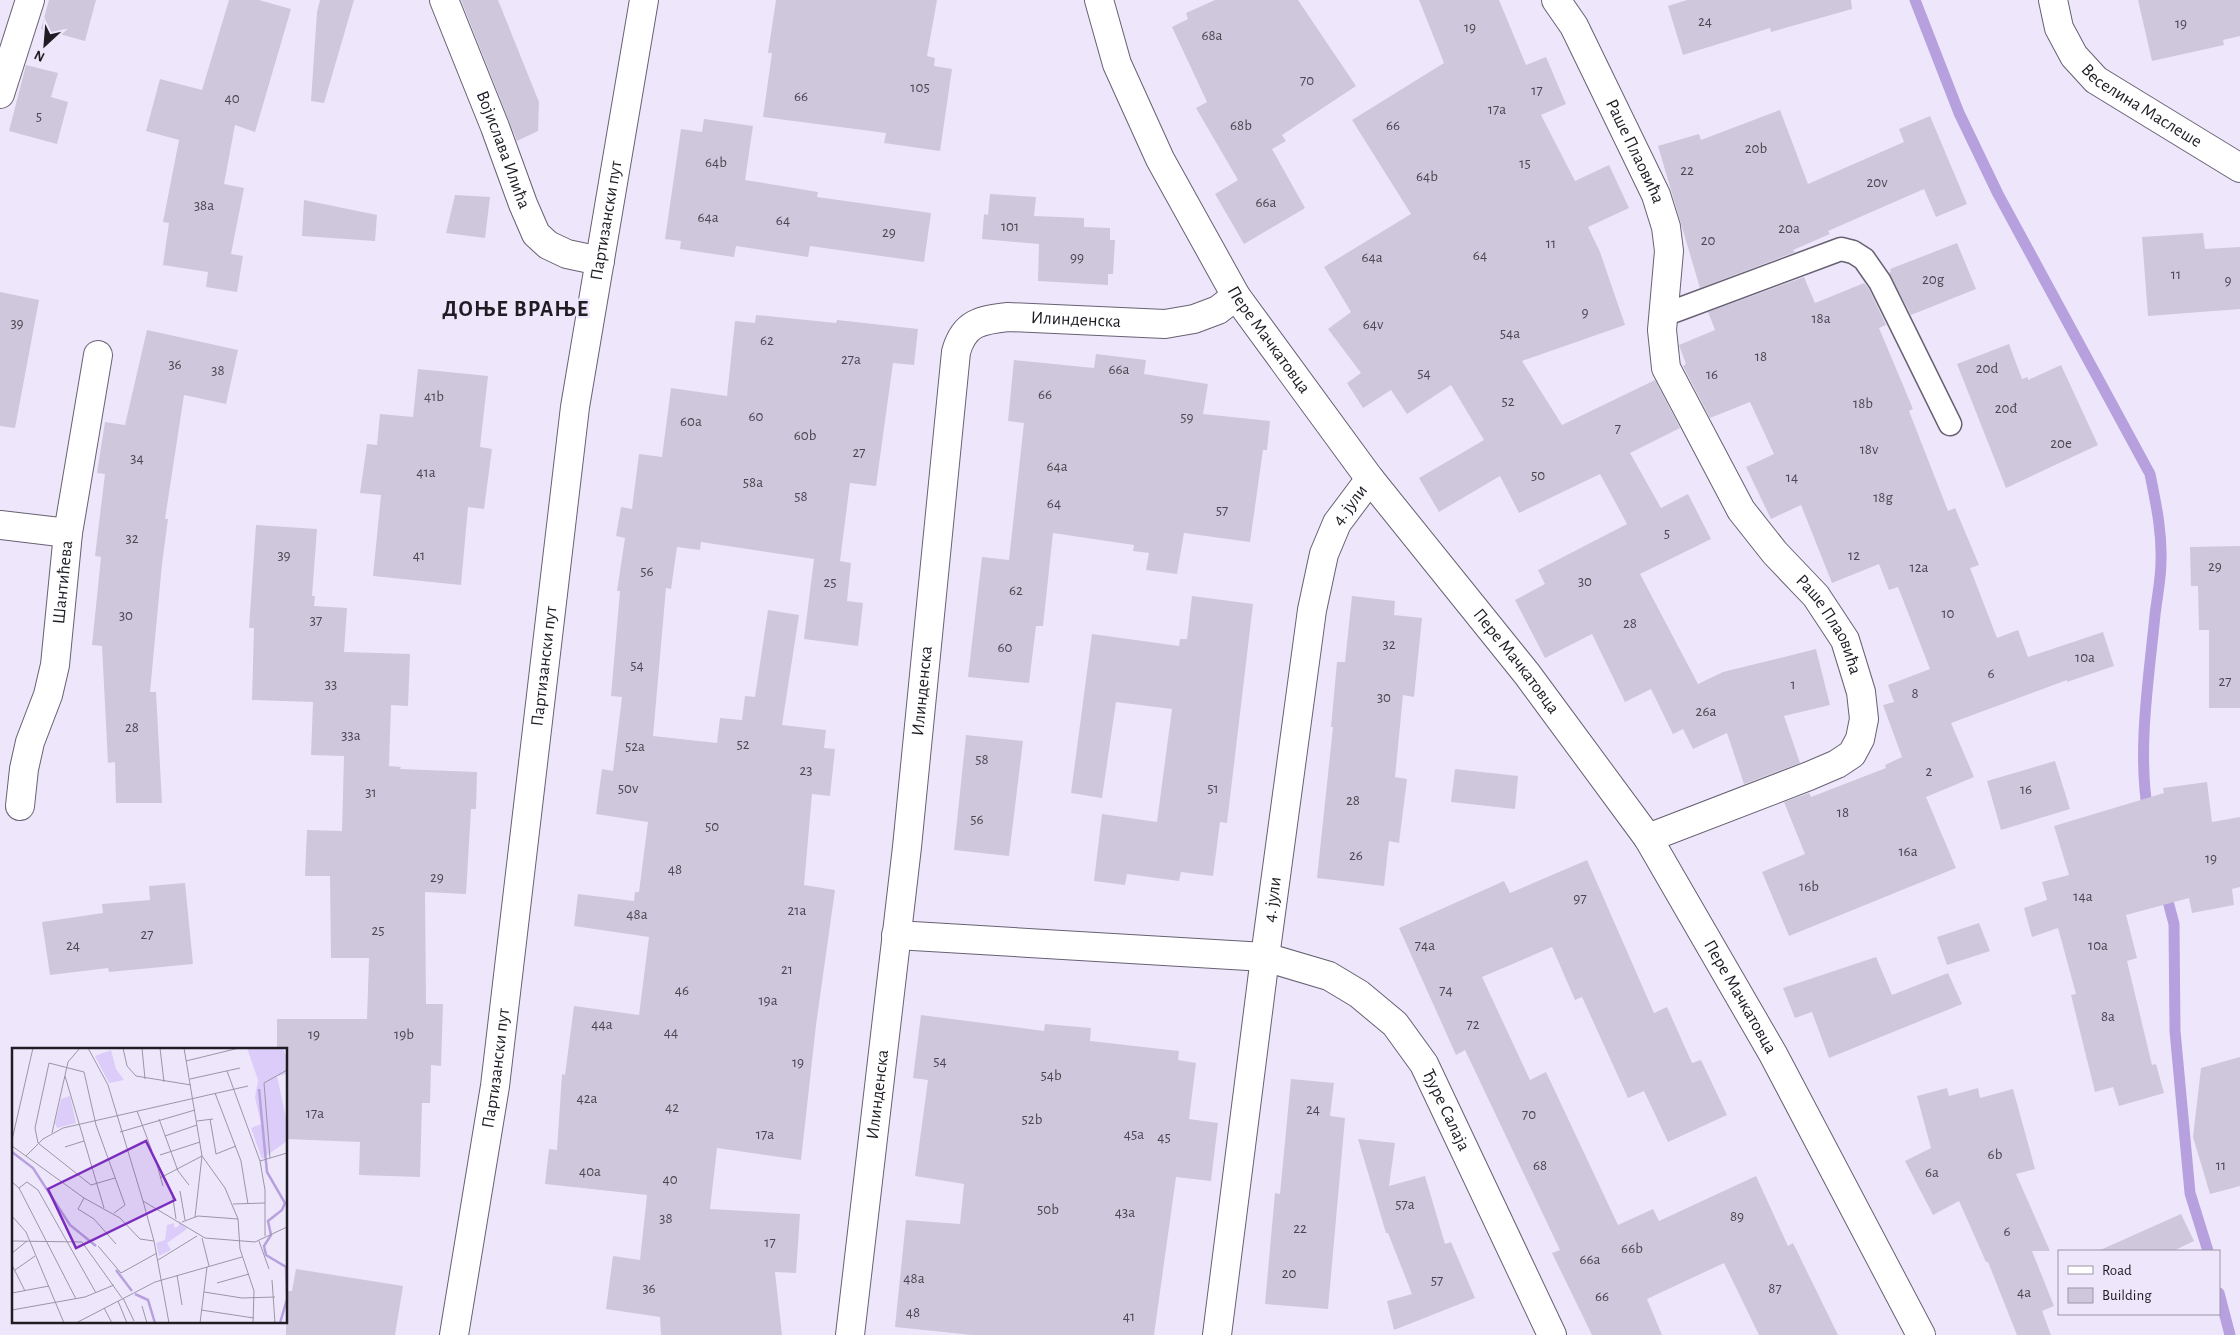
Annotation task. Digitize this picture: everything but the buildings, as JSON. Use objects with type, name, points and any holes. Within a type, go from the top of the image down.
[{"type":"street","points":[[0,94],[30,0]]},
{"type":"street","name":"Војислава Илића","points":[[444,0],[495,127],[522,204],[536,234],[548,245],[567,254],[600,262]]},
{"type":"street","name":"Партизански пут","points":[[454,1335],[495,1086],[575,407],[644,0]]},
{"type":"street","name":"Пере Мачкатовца","points":[[1100,0],[1117,64],[1160,159],[1236,296],[1370,479],[1527,674],[1648,838],[1773,1054],[1921,1335]]},
{"type":"street","name":"Раше Плаовића","points":[[1556,0],[1574,26],[1656,195],[1666,227],[1669,251],[1662,347],[1666,368],[1741,510],[1775,553],[1816,596],[1845,640],[1861,692],[1864,719],[1860,739],[1852,754],[1837,764],[1648,838]]},
{"type":"street","name":"Веселина Маслеше","points":[[2053,0],[2058,28],[2074,56],[2096,80],[2240,168]]},
{"type":"street","name":"Илинденска","points":[[850,1335],[896,935],[956,352],[960,337],[969,327],[988,319],[1008,317],[1165,324],[1194,319],[1218,310],[1236,296]]},
{"type":"street","name":"Шантићева","points":[[20,806],[24,769],[30,742],[48,695],[55,664],[68,533],[98,355]]},
{"type":"street","name":"4. јули","points":[[1217,1335],[1265,957],[1312,610],[1324,554],[1336,523],[1370,479]]},
{"type":"street","points":[[0,526],[68,533]]},
{"type":"street","name":"Ђуре Салаја","points":[[896,935],[1265,957],[1329,976],[1359,994],[1395,1024],[1424,1064],[1552,1335]]},
{"type":"lane","points":[[1664,315],[1841,249],[1853,252],[1864,259],[1880,282],[1950,424]]},
{"type":"waterway","points":[[1915,0],[1959,113],[1998,194],[2150,474],[2160,528],[2161,561],[2145,714],[2144,765],[2148,813]]},
{"type":"waterway","points":[[2165,890],[2174,924],[2175,1031],[2190,1193],[2208,1250]]},
{"type":"waterway","points":[[2220,1297],[2230,1335]]},
{"type":"district","name":"ДОЊЕ ВРАЊЕ","points":[[516,309]]}]
